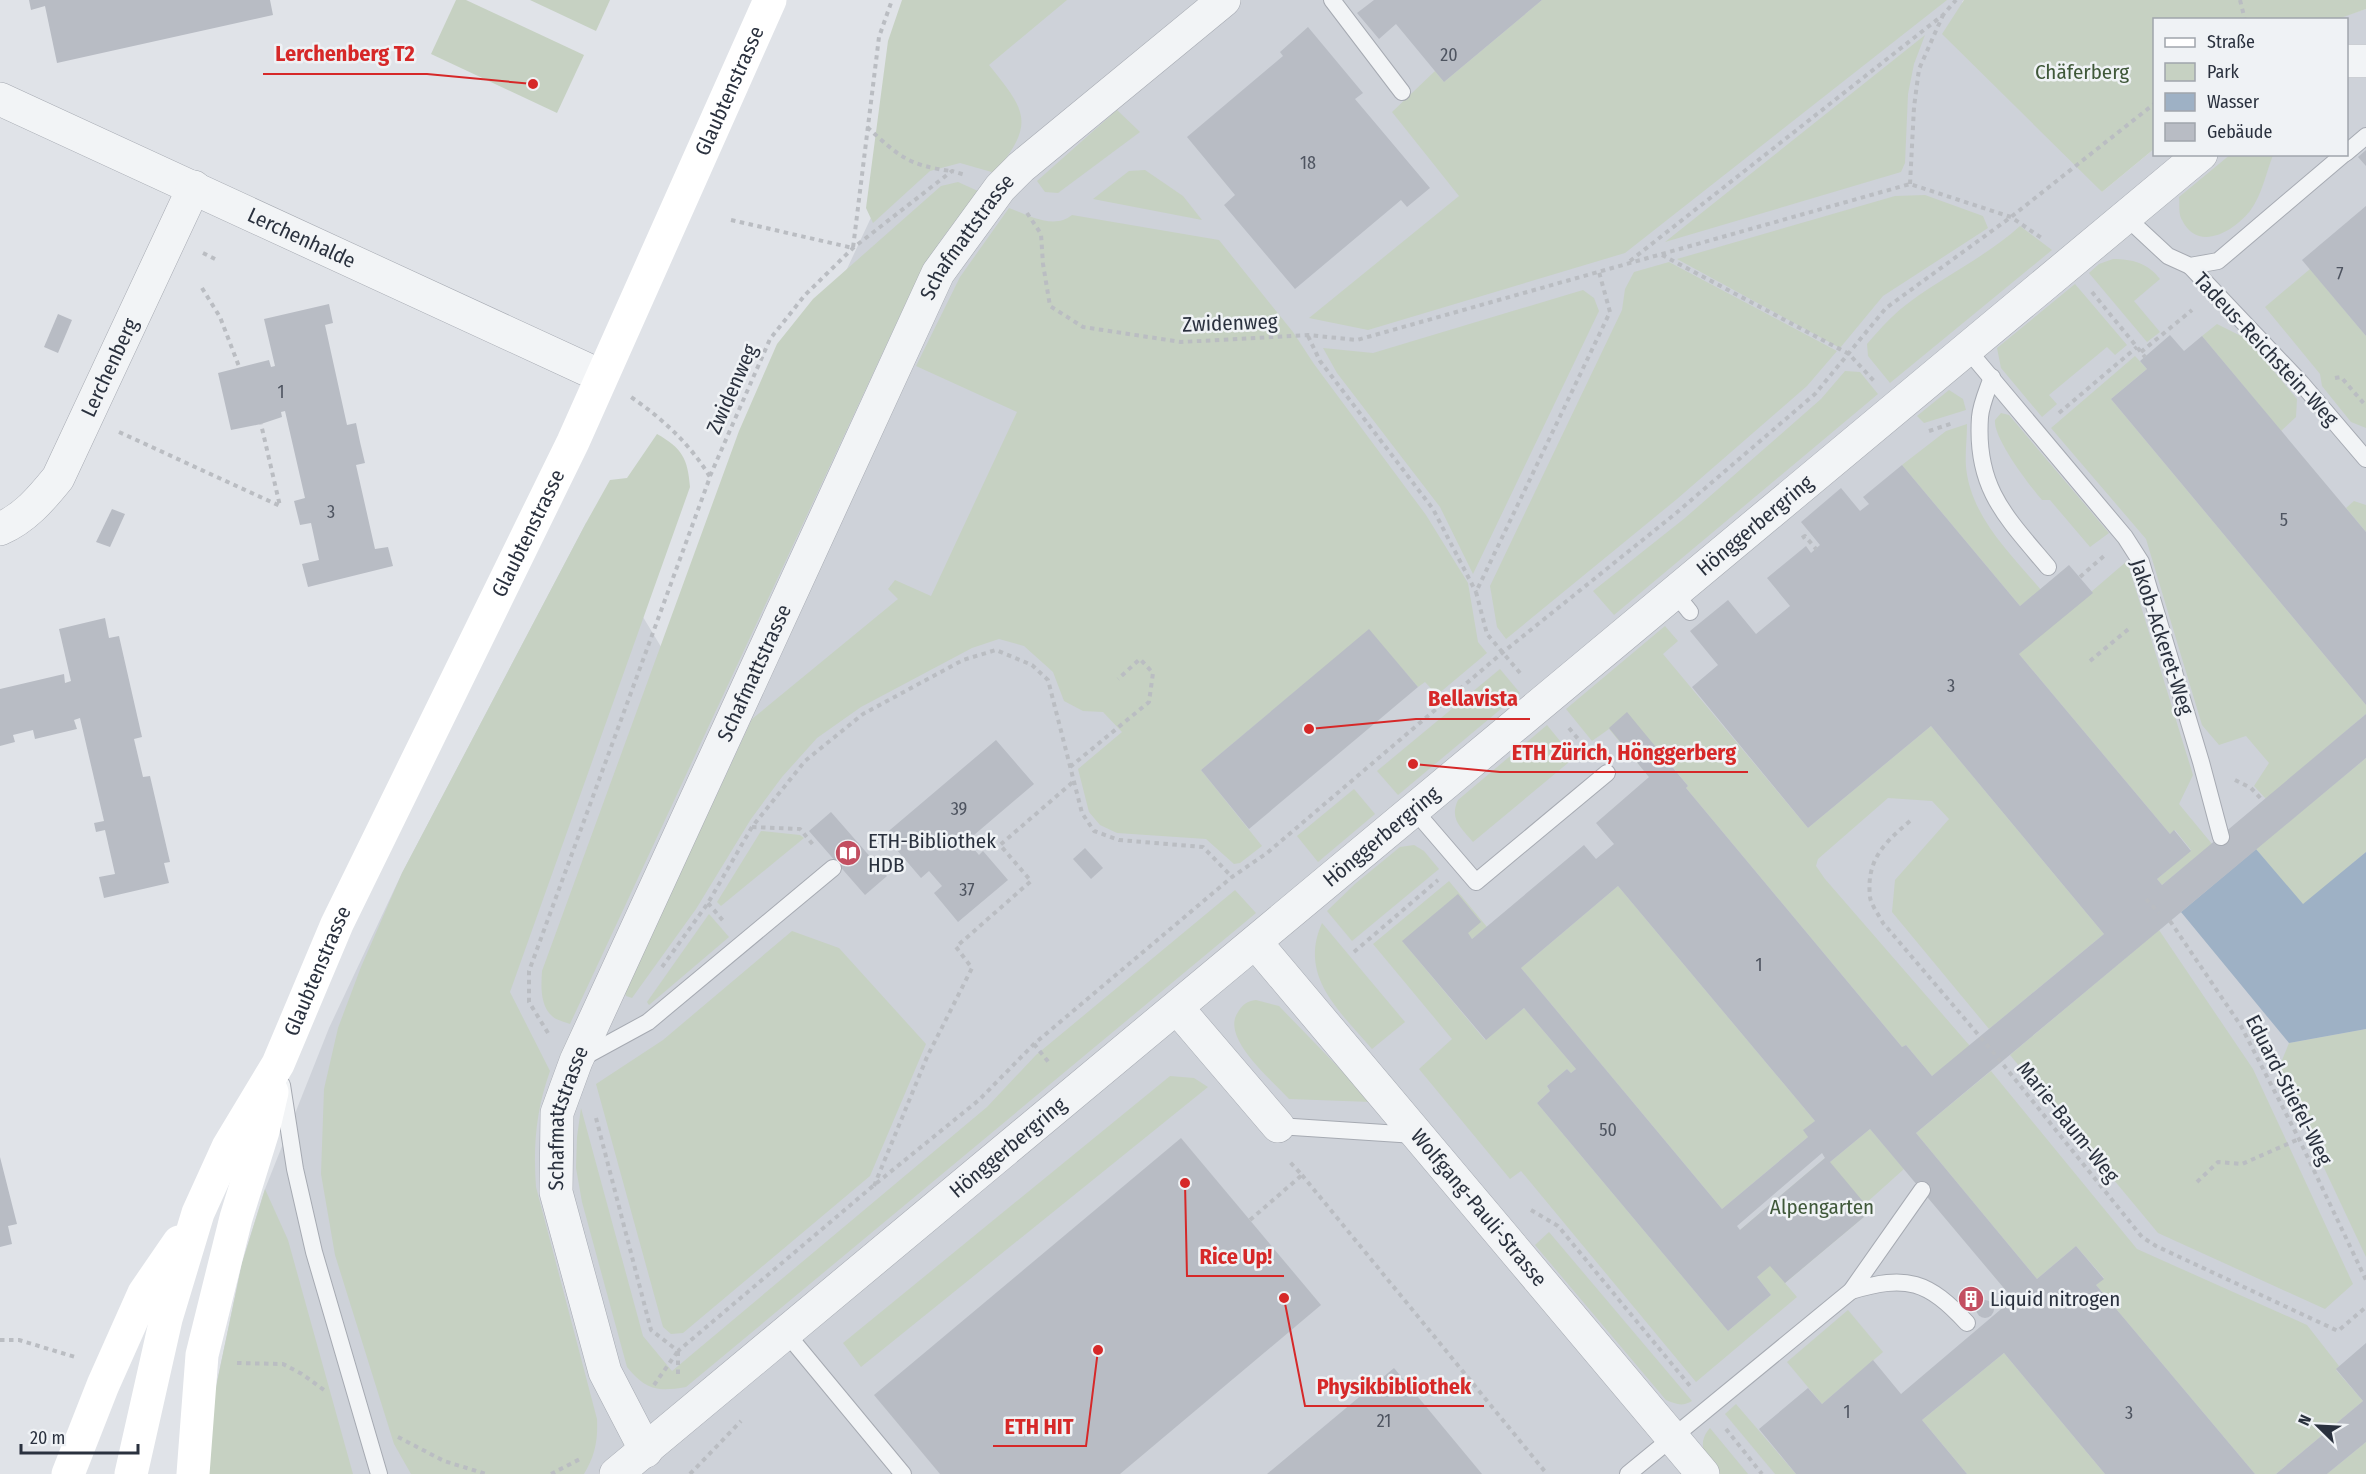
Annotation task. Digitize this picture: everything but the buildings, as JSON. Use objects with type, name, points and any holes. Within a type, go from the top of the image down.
[{"type":"street","name":"Glaubtenstrasse","points":[[131,1474],[166,1319],[198,1213],[228,1147],[278,1064],[338,924],[573,442],[770,0]]},
{"type":"street","name":"Schafmattstrasse","points":[[646,1451],[605,1372],[556,1192],[557,1113],[576,1061],[938,273],[1000,188],[1021,167],[1224,0]]},
{"type":"street","points":[[2348,61],[2366,62]]},
{"type":"street","name":"Lerchenhalde","points":[[0,99],[601,376]]},
{"type":"street","name":"Hönggerbergring","points":[[616,1474],[1178,1009],[1307,899],[1415,811],[1682,602],[1967,349],[2199,156]]},
{"type":"street","name":"Lerchenberg","points":[[0,530],[13,524],[36,505],[58,478],[194,188]]},
{"type":"street","name":"Wolfgang-Pauli-Strasse","points":[[1256,944],[1703,1474]]},
{"type":"street","points":[[1178,1009],[1278,1126]]},
{"type":"street","name":"Glaubtenstrasse","points":[[193,1474],[202,1364],[236,1218],[263,1131],[278,1064]]},
{"type":"street","points":[[68,1474],[111,1366],[144,1293],[198,1213]]},
{"type":"lane","points":[[1332,0],[1402,92]]},
{"type":"lane","name":"Tadeus-Reichstein-Weg","points":[[2348,151],[2366,136]]},
{"type":"lane","name":"Tadeus-Reichstein-Weg","points":[[2190,266],[2217,261],[2343,156]]},
{"type":"lane","name":"Tadeus-Reichstein-Weg","points":[[2127,218],[2168,256],[2190,266],[2302,384],[2366,459]]},
{"type":"lane","name":"Jakob-Ackeret-Weg","points":[[1967,349],[2125,537],[2141,562],[2201,762],[2220,837]]},
{"type":"lane","points":[[1992,377],[1980,415],[1982,458],[1988,484],[2004,514],[2048,567]]},
{"type":"lane","points":[[1415,811],[1476,882],[1607,773]]},
{"type":"lane","points":[[576,1061],[648,1023],[833,868]]},
{"type":"lane","points":[[278,1064],[295,1169],[314,1252],[379,1474]]},
{"type":"lane","points":[[1278,1126],[1416,1135]]},
{"type":"lane","points":[[1628,1474],[1851,1291],[1923,1190]]},
{"type":"lane","points":[[1851,1291],[1874,1284],[1899,1281],[1922,1287],[1945,1299],[1967,1323]]},
{"type":"lane","points":[[787,1334],[903,1474]]},
{"type":"path","points":[[731,220],[854,248],[879,37],[892,0]]},
{"type":"path","points":[[1628,264],[1943,15],[1956,0]]},
{"type":"path","points":[[2240,0],[2244,18]]},
{"type":"path","points":[[1943,15],[1919,69],[1914,107],[1910,184],[2011,217],[2045,240]]},
{"type":"path","points":[[576,1061],[595,1112],[651,1330],[678,1352],[873,1186],[979,1100],[1034,1044],[1232,877],[1267,853],[1502,653],[1675,514],[1815,394],[1886,308],[2011,217],[2153,105]]},
{"type":"path","points":[[867,127],[900,156],[924,167],[952,171]]},
{"type":"path","name":"Zwidenweg","points":[[576,1061],[543,1028],[529,1002],[530,971],[710,477],[770,339],[805,295],[854,248],[952,171],[1000,188],[1024,208],[1041,234],[1042,264],[1050,306],[1083,327],[1180,342],[1308,335],[1358,340],[1910,184]]},
{"type":"path","points":[[1662,255],[1849,354]]},
{"type":"path","points":[[1476,592],[1610,312],[1599,272]]},
{"type":"path","points":[[2085,285],[2145,357]]},
{"type":"path","points":[[202,288],[220,317],[240,369]]},
{"type":"path","points":[[2141,352],[2214,292]]},
{"type":"path","points":[[1308,335],[1320,361],[1433,509],[1476,592],[1487,634]]},
{"type":"path","points":[[2038,431],[2137,346]]},
{"type":"path","points":[[2341,377],[2366,406]]},
{"type":"path","points":[[657,416],[696,455],[710,477]]},
{"type":"path","points":[[88,418],[280,506],[261,424]]},
{"type":"path","points":[[1797,542],[1805,536],[1816,549]]},
{"type":"path","points":[[2090,661],[2155,607]]},
{"type":"path","points":[[662,968],[708,903],[752,827],[805,761],[863,714],[963,660],[996,650],[1032,665],[1047,680],[1082,813],[1094,831],[1119,840],[1203,847],[1232,877]]},
{"type":"path","points":[[1070,767],[1149,702],[1153,673],[1140,659],[1118,679]]},
{"type":"path","points":[[873,1186],[927,1057],[972,968],[956,947],[1031,881],[1000,845],[1074,781]]},
{"type":"path","name":"Marie-Baum-Weg","points":[[1910,821],[1882,845],[1872,868],[1870,899],[1883,923],[1993,1052],[2142,1237],[2156,1246],[2338,1331],[2366,1307]]},
{"type":"path","points":[[752,827],[800,829]]},
{"type":"path","points":[[1354,952],[1459,863]]},
{"type":"path","points":[[2146,898],[2159,913]]},
{"type":"path","name":"Eduard-Stiefel-Weg","points":[[2170,921],[2241,1026],[2366,1280]]},
{"type":"path","points":[[2197,1182],[2218,1162],[2242,1164],[2298,1139]]},
{"type":"path","points":[[1287,1158],[1547,1474]]},
{"type":"path","points":[[1251,1220],[1302,1175]]},
{"type":"path","points":[[0,1340],[19,1340],[111,1366]]},
{"type":"path","points":[[202,1364],[283,1364],[302,1374],[363,1418],[444,1461],[486,1474]]},
{"type":"path","points":[[1708,1407],[1762,1474]]},
{"type":"path","points":[[690,1474],[750,1413]]},
{"type":"shaded area","points":[[973,0],[1964,0],[1962,2],[2102,192],[2153,150],[2153,156],[2348,156],[2348,18],[2338,18],[2366,9],[2366,1474],[208,1474],[213,1401],[242,1263],[265,1189],[329,1028],[402,873],[586,523],[666,655]]},
{"type":"green space","points":[[456,0],[466,0],[584,55],[557,113],[431,54]]},
{"type":"green space","points":[[530,0],[610,0],[596,31]]},
{"type":"green space","points":[[902,0],[1067,0],[989,65],[1012,95],[1021,118],[1021,129],[1016,142],[995,173],[960,163],[930,171],[873,223],[866,208],[888,41]]},
{"type":"green space","points":[[1542,0],[1947,0],[1625,253],[1368,330],[1309,318],[1459,196],[1392,112],[1435,71],[1444,82]]},
{"type":"green space","name":"Chäferberg","points":[[1964,0],[2366,0],[2366,9],[2341,18],[2153,18],[2153,150],[2102,192],[1942,34]]},
{"type":"green space","points":[[1925,35],[1914,64],[1908,94],[1905,163],[1901,172],[1665,242]]},
{"type":"green space","points":[[1117,110],[1140,132],[1058,193],[1045,192],[1037,181]]},
{"type":"green space","points":[[2229,156],[2273,156],[2258,198],[2250,211],[2226,231],[2206,237],[2189,230],[2181,218],[2179,197]]},
{"type":"green space","points":[[1145,170],[1183,196],[1202,220],[1093,199],[1129,171]]},
{"type":"green space","points":[[958,182],[978,191],[940,241],[909,296],[570,1024],[556,1019],[548,1012],[543,1001],[542,971],[739,431],[777,344],[813,299],[941,186]]},
{"type":"green space","points":[[1925,195],[1983,216],[1988,228],[1883,296],[1840,348],[1677,259],[1895,196]]},
{"type":"green space","points":[[1009,208],[1041,220],[1057,221],[1072,215],[1219,240],[1293,332],[1314,364],[1426,515],[1468,583],[1478,642],[1487,653],[1437,695],[1425,682],[1418,687],[1369,630],[1201,770],[1262,846],[1240,863],[1234,864],[1206,839],[1117,833],[1100,825],[1089,812],[1078,769],[1122,732],[1103,712],[1083,711],[1064,701],[1053,672],[1024,646],[999,639],[972,648],[861,707],[817,738],[782,777],[751,819],[696,909],[632,998],[626,996],[625,992],[752,719],[898,599],[888,589],[895,580],[931,596],[1017,412],[916,366],[960,277]]},
{"type":"green space","points":[[2020,226],[2052,250],[1890,383],[1868,356],[1867,344],[1905,306],[1994,247]]},
{"type":"green space","points":[[2113,259],[2139,263],[2150,269],[2160,279],[2134,301],[2160,332],[2147,342],[2089,273],[2099,264]]},
{"type":"green space","points":[[1669,262],[1837,351],[1807,386],[1677,499],[1506,639],[1497,627],[1490,586],[1622,310],[1625,289],[1634,272]]},
{"type":"green space","points":[[2310,269],[2366,336],[2366,428],[2351,422],[2322,386],[2320,374],[2265,307]]},
{"type":"green space","points":[[2075,284],[2127,345],[2115,355],[2107,347],[2049,395],[2057,404],[2042,417],[2001,368],[1997,348]]},
{"type":"green space","points":[[1583,290],[1594,298],[1599,311],[1473,574],[1440,507],[1337,373],[1323,348],[1373,353]]},
{"type":"green space","points":[[2217,324],[2247,339],[2297,399],[2296,417],[2281,431],[2202,336]]},
{"type":"green space","points":[[2135,356],[2147,369],[2111,399],[2366,705],[2366,714],[2266,799],[2254,786],[2269,763],[2246,736],[2219,745],[2202,725],[2146,539],[2051,428]]},
{"type":"green space","points":[[1845,371],[1860,372],[1878,394],[1614,615],[1593,591],[1685,518],[1821,399]]},
{"type":"green space","points":[[1949,390],[1963,399],[1966,410],[1924,423],[1917,416]]},
{"type":"green space","points":[[2001,413],[2009,415],[2109,533],[2090,547],[2050,500],[2042,500],[2013,461],[2000,438],[1995,420]]},
{"type":"green space","points":[[1967,424],[1966,467],[1975,502],[2005,548],[2041,590],[2020,606],[1902,465],[1946,431]]},
{"type":"green space","points":[[657,434],[672,444],[682,455],[688,469],[690,487],[510,992],[550,1071],[541,1100],[537,1128],[536,1187],[597,1419],[595,1448],[584,1474],[411,1474],[394,1444],[335,1255],[321,1174],[324,1089],[338,1028],[361,967],[402,873],[586,523],[610,480],[627,478]]},
{"type":"green space","points":[[2354,501],[2366,505],[2366,532],[2346,508]]},
{"type":"green space","points":[[2127,561],[2193,775],[2179,804],[2212,844],[2162,885],[2157,879],[2191,850],[2175,830],[2170,834],[2019,654]]},
{"type":"green space","points":[[1665,626],[1678,641],[1663,654],[1808,828],[1931,726],[2104,934],[1989,1029],[1892,912],[1895,880],[1949,819],[1932,801],[1888,798],[1818,859],[1816,866],[1970,1046],[1932,1076],[1906,1045],[1902,1047],[1686,788],[1688,786],[1669,762],[1649,777],[1609,729],[1592,741],[1566,709]]},
{"type":"green space","points":[[1500,669],[1520,693],[1398,795],[1377,771]]},
{"type":"green space","points":[[1547,725],[1574,758],[1473,842],[1456,818],[1458,800]]},
{"type":"green space","points":[[2366,758],[2366,852],[2303,905],[2256,849]]},
{"type":"green space","points":[[1354,789],[1375,814],[1318,862],[1297,836]]},
{"type":"green space","points":[[761,831],[800,835],[804,838],[721,906],[717,902]]},
{"type":"green space","points":[[1414,845],[1424,851],[1439,869],[1352,941],[1327,911],[1355,884],[1400,847]]},
{"type":"green space","name":"Alpengarten","points":[[1449,881],[1487,927],[1472,939],[1444,906],[1403,942],[1485,1040],[1524,1008],[1576,1069],[1571,1073],[1567,1069],[1547,1086],[1550,1091],[1537,1103],[1728,1331],[1771,1295],[1757,1277],[1770,1265],[1740,1230],[1825,1158],[1830,1162],[1870,1129],[1904,1169],[1865,1204],[1871,1211],[1785,1283],[1797,1297],[1696,1382],[1521,1171],[1510,1179],[1419,1069],[1452,1039],[1373,944]]},
{"type":"green space","points":[[1618,886],[1815,1121],[1804,1130],[1808,1137],[1722,1209],[1521,968]]},
{"type":"green space","points":[[1235,890],[1256,913],[686,1387],[660,1389],[646,1385],[627,1367],[582,1202],[576,1168],[581,1108],[643,1336],[672,1371],[987,1107],[1036,1055]]},
{"type":"green space","points":[[709,914],[729,937],[649,1005],[647,1002]]},
{"type":"green space","points":[[1322,923],[1405,1022],[1372,1049],[1336,1007],[1319,977],[1315,960],[1316,942]]},
{"type":"green space","points":[[2159,930],[2253,1069],[2353,1284],[2325,1309],[2158,1233],[2010,1055]]},
{"type":"green space","points":[[792,931],[839,948],[926,1044],[870,1176],[683,1333],[671,1334],[663,1327],[596,1084],[663,1040]]},
{"type":"green space","points":[[1256,1000],[1279,1006],[1372,1102],[1289,1099],[1250,1058],[1236,1034],[1234,1022],[1238,1012],[1246,1003]]},
{"type":"green space","points":[[2366,1029],[2366,1257],[2278,1070],[2289,1043]]},
{"type":"green space","points":[[1991,1071],[2137,1249],[2307,1325],[2339,1366],[2336,1370],[2363,1401],[2276,1474],[2255,1474],[2096,1285],[2104,1278],[2076,1246],[2037,1279],[1916,1133]]},
{"type":"green space","points":[[1170,1076],[1194,1078],[1208,1087],[861,1367],[843,1343]]},
{"type":"green space","points":[[265,1189],[288,1240],[353,1474],[208,1474],[213,1401],[242,1263]]},
{"type":"green space","points":[[1549,1232],[1692,1401],[1676,1404],[1666,1400],[1535,1245]]},
{"type":"green space","points":[[1848,1310],[1883,1352],[1822,1404],[1787,1362]]},
{"type":"green space","points":[[2004,1353],[2105,1474],[1967,1474],[1922,1420]]},
{"type":"green space","points":[[1736,1404],[1796,1474],[1775,1474],[1725,1414]]},
{"type":"green space","points":[[1710,1428],[1748,1474],[1720,1474],[1707,1458],[1703,1447],[1705,1435]]},
{"type":"green space","points":[[2366,1442],[2366,1474],[2327,1474]]},
{"type":"water","points":[[2256,849],[2303,904],[2366,852],[2366,1029],[2289,1043],[2181,912]]},
{"type":"place","name":"Lerchenberg T2","points":[[533,84]]},
{"type":"place","name":"Bellavista","points":[[1309,729]]},
{"type":"place","name":"ETH Zürich, Hönggerberg","points":[[1413,764]]},
{"type":"place","name":"ETH-Bibliothek HDB","points":[[848,853]]},
{"type":"place","name":"Rice Up!","points":[[1185,1183]]},
{"type":"place","name":"Physikbibliothek","points":[[1284,1298]]},
{"type":"place","name":"Liquid nitrogen","points":[[1971,1299]]},
{"type":"place","name":"ETH HIT","points":[[1098,1350]]}]
